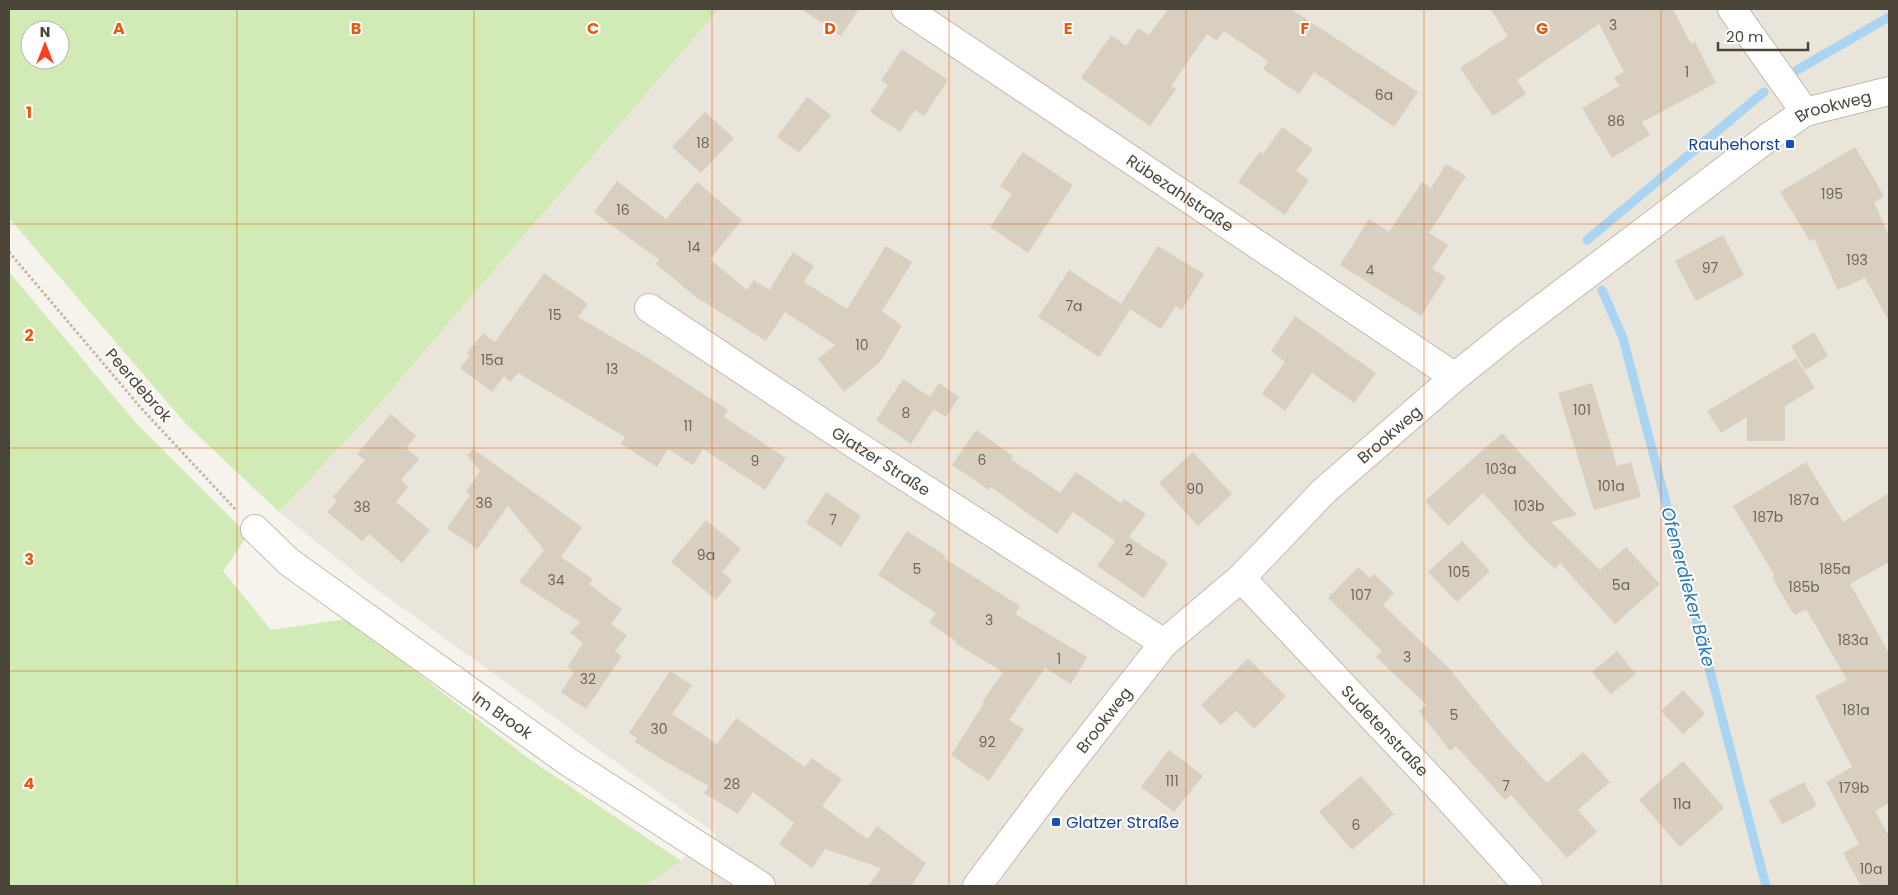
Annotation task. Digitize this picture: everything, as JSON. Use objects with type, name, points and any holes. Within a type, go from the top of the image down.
[{"type":"street","name":"Rübezahlstraße","points":[[906,9],[1455,376]]},
{"type":"street","points":[[1732,9],[1805,112]]},
{"type":"street","name":"Brookweg","points":[[976,886],[1164,643],[1241,578],[1324,491],[1455,376],[1762,142],[1805,112],[1889,91]]},
{"type":"street","name":"Glatzer Straße","points":[[648,308],[845,438],[1164,643]]},
{"type":"street","name":"Im Brook","points":[[255,529],[289,562],[559,755],[761,886]]},
{"type":"street","name":"Sudetenstraße","points":[[1241,578],[1443,792],[1528,886]]},
{"type":"path","name":"Peerdebrok","points":[[9,252],[141,408],[255,529]]},
{"type":"shaded area","points":[[719,9],[1889,9],[1889,886],[644,886],[717,835],[368,583],[279,512],[367,418]]},
{"type":"green space","points":[[9,9],[719,9],[367,418],[279,512],[186,424],[9,218]]},
{"type":"green space","points":[[9,272],[136,423],[248,535],[223,571],[271,630],[347,619],[529,759],[681,861],[644,886],[9,886]]},
{"type":"building","points":[[801,9],[859,9],[841,36]]},
{"type":"building","points":[[1168,9],[1291,9],[1418,92],[1394,127],[1314,72],[1299,94],[1263,69],[1268,61],[1224,31],[1217,41],[1207,34],[1171,86],[1176,89],[1150,126],[1081,78],[1111,35],[1126,46],[1138,28],[1149,35]]},
{"type":"building","points":[[1490,9],[1673,9],[1691,44],[1695,42],[1716,83],[1642,122],[1650,135],[1612,158],[1582,108],[1619,86],[1614,77],[1624,72],[1599,24],[1517,80],[1526,94],[1493,116],[1460,68],[1508,36]]},
{"type":"building","points":[[902,49],[948,80],[924,116],[915,110],[900,132],[870,112],[888,85],[881,80]]},
{"type":"building","points":[[807,97],[831,115],[799,153],[777,137]]},
{"type":"building","points":[[705,112],[734,138],[701,173],[672,147]]},
{"type":"building","points":[[1282,127],[1313,149],[1296,171],[1309,180],[1285,215],[1238,182],[1260,151],[1263,154]]},
{"type":"building","points":[[1855,147],[1884,196],[1874,202],[1889,236],[1889,321],[1865,278],[1838,290],[1814,239],[1810,241],[1780,192]]},
{"type":"building","points":[[1023,152],[1073,185],[1028,253],[990,227],[1012,194],[1000,186]]},
{"type":"building","points":[[1446,164],[1466,176],[1429,233],[1448,245],[1432,269],[1446,277],[1421,316],[1340,265],[1369,219],[1389,232],[1422,182],[1431,188]]},
{"type":"building","points":[[617,181],[666,219],[697,182],[742,220],[710,259],[747,290],[754,280],[769,290],[793,252],[814,266],[804,282],[847,309],[886,246],[912,262],[882,311],[902,326],[880,362],[844,392],[818,359],[835,345],[785,312],[766,341],[696,297],[656,264],[659,260],[594,212]]},
{"type":"building","points":[[1723,235],[1744,275],[1696,301],[1675,261]]},
{"type":"building","points":[[1158,246],[1204,274],[1182,310],[1176,306],[1161,329],[1128,308],[1130,310],[1099,357],[1038,317],[1069,270],[1121,304]]},
{"type":"building","points":[[544,273],[588,304],[578,317],[648,358],[728,410],[724,417],[786,458],[765,490],[703,449],[693,465],[668,449],[657,467],[621,444],[625,437],[518,373],[510,382],[504,376],[492,392],[460,368],[470,355],[467,353],[483,333],[495,342]]},
{"type":"building","points":[[1295,316],[1376,373],[1354,403],[1312,373],[1285,411],[1262,394],[1285,362],[1271,351]]},
{"type":"building","points":[[1814,332],[1828,356],[1805,370],[1791,346]]},
{"type":"building","points":[[1796,358],[1815,388],[1785,406],[1785,441],[1747,441],[1747,417],[1721,433],[1707,411]]},
{"type":"building","points":[[903,379],[930,397],[939,383],[959,397],[946,417],[934,409],[911,444],[876,420]]},
{"type":"building","points":[[1592,383],[1617,466],[1631,462],[1641,497],[1594,510],[1558,393]]},
{"type":"building","points":[[391,414],[416,436],[406,448],[419,459],[401,480],[408,487],[396,502],[430,530],[402,563],[369,534],[362,541],[327,512],[337,501],[333,497],[365,460],[357,454]]},
{"type":"building","points":[[976,430],[1013,456],[1011,459],[1060,493],[1076,472],[1121,503],[1124,499],[1146,514],[1129,537],[1168,563],[1144,598],[1097,566],[1115,541],[1073,512],[1057,534],[991,487],[989,490],[952,465]]},
{"type":"building","points":[[1502,433],[1577,515],[1551,522],[1600,570],[1626,547],[1660,584],[1615,624],[1560,563],[1555,569],[1530,545],[1483,493],[1448,526],[1425,501]]},
{"type":"building","points":[[473,449],[582,527],[561,557],[593,579],[589,584],[622,609],[611,624],[627,636],[615,651],[622,656],[586,709],[561,692],[574,672],[567,667],[583,643],[570,633],[580,622],[519,582],[544,550],[508,506],[477,549],[447,528],[470,495],[466,492],[480,471],[467,455]]},
{"type":"building","points":[[1193,452],[1232,494],[1198,526],[1159,483]]},
{"type":"building","points":[[1806,462],[1843,522],[1889,493],[1889,562],[1850,584],[1889,653],[1889,803],[1875,811],[1889,836],[1889,886],[1861,886],[1843,853],[1859,844],[1826,782],[1852,767],[1815,696],[1847,680],[1806,609],[1795,615],[1791,610],[1772,577],[1775,576],[1733,506]]},
{"type":"building","points":[[826,492],[861,516],[841,547],[806,523]]},
{"type":"building","points":[[706,520],[741,549],[722,572],[732,580],[716,600],[671,562]]},
{"type":"building","points":[[907,531],[946,556],[944,558],[1020,606],[1015,614],[1087,657],[1071,684],[1045,668],[1009,720],[1024,729],[989,781],[951,755],[984,703],[982,702],[1003,672],[955,643],[956,641],[929,623],[936,613],[878,575]]},
{"type":"building","points":[[1462,541],[1490,571],[1457,602],[1428,572]]},
{"type":"building","points":[[1358,567],[1370,578],[1374,574],[1394,593],[1383,605],[1448,667],[1504,736],[1547,783],[1583,752],[1610,782],[1578,810],[1597,832],[1567,858],[1511,795],[1505,800],[1456,746],[1450,751],[1419,711],[1427,705],[1376,657],[1382,651],[1328,598]]},
{"type":"building","points":[[1617,651],[1636,674],[1611,694],[1592,672]]},
{"type":"building","points":[[1248,658],[1286,696],[1254,729],[1236,711],[1221,725],[1201,705]]},
{"type":"building","points":[[670,671],[692,685],[672,714],[717,744],[736,718],[805,767],[812,758],[842,779],[822,806],[868,839],[877,826],[926,863],[911,886],[868,886],[881,868],[825,849],[812,868],[779,844],[794,823],[753,792],[738,814],[704,793],[709,786],[635,742],[637,738],[629,733]]},
{"type":"building","points":[[1683,690],[1705,714],[1683,734],[1661,711]]},
{"type":"building","points":[[1169,750],[1203,776],[1174,812],[1141,787]]},
{"type":"building","points":[[1683,761],[1724,808],[1680,847],[1639,800]]},
{"type":"building","points":[[1361,776],[1394,814],[1352,850],[1319,812]]},
{"type":"building","points":[[1804,782],[1817,806],[1782,824],[1769,800]]},
{"type":"waterway","points":[[1797,70],[1889,17]]},
{"type":"waterway","name":"Ofenerdieker Bäke","points":[[1587,240],[1764,92]]},
{"type":"waterway","name":"Ofenerdieker Bäke","points":[[1602,290],[1623,338],[1766,886]]},
{"type":"place","name":"Rauhehorst","points":[[1790,144]]},
{"type":"place","name":"Glatzer Straße","points":[[1056,822]]}]
